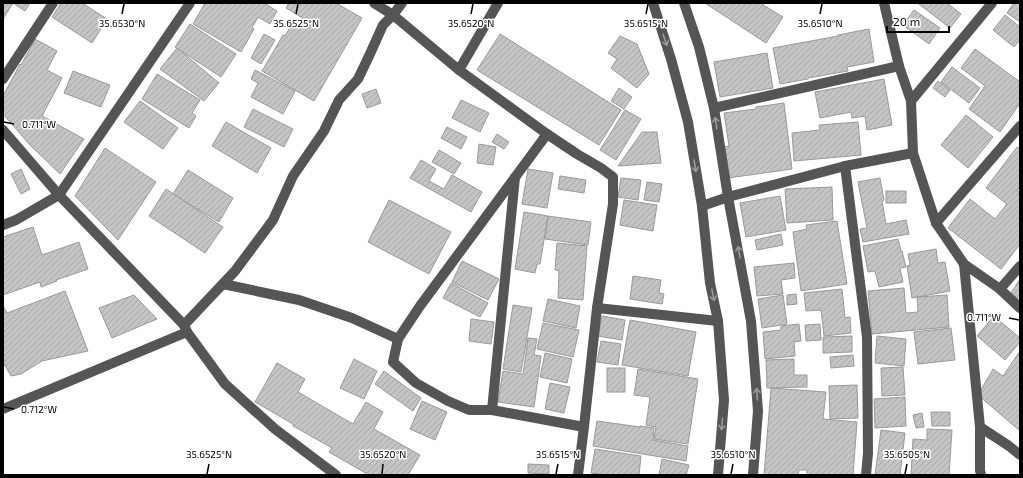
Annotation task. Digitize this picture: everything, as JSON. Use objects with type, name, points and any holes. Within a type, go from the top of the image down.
[{"type":"street","points":[[3,79],[53,3]]},
{"type":"street","points":[[3,225],[16,220],[59,195],[190,3]]},
{"type":"street","points":[[374,3],[393,15],[459,70],[547,134],[613,177],[613,204],[597,308],[578,475]]},
{"type":"street","points":[[3,410],[186,328],[235,271],[273,220],[293,176],[324,131],[339,100],[358,79],[370,56],[383,25],[402,3]]},
{"type":"street","points":[[459,70],[498,3]]},
{"type":"street","points":[[653,3],[672,59],[688,122],[702,206],[710,283],[718,321],[724,400],[718,475]]},
{"type":"street","points":[[684,3],[699,47],[714,108],[728,197],[751,321],[758,411],[753,475]]},
{"type":"street","points":[[884,3],[899,66],[910,101],[913,153],[936,223],[964,264],[1000,289],[1020,308]]},
{"type":"street","points":[[910,101],[992,3]]},
{"type":"street","points":[[714,108],[899,66]]},
{"type":"street","points":[[936,223],[1020,126]]},
{"type":"street","points":[[3,130],[59,195],[186,328],[225,384],[276,429],[336,475]]},
{"type":"street","points":[[547,134],[420,306],[398,339],[393,362],[416,383],[448,401],[469,410],[492,410],[584,427]]},
{"type":"street","points":[[702,206],[728,197],[845,166],[913,153]]},
{"type":"street","points":[[845,166],[867,337],[868,453],[866,475]]},
{"type":"street","points":[[492,410],[515,177]]},
{"type":"street","points":[[964,264],[980,427],[981,475]]},
{"type":"street","points":[[1000,289],[1020,266]]},
{"type":"street","points":[[223,284],[299,300],[352,318],[398,339]]},
{"type":"street","points":[[597,308],[718,321]]},
{"type":"street","points":[[980,427],[1020,455]]},
{"type":"building","points":[[3,3],[13,3],[3,19]]},
{"type":"building","points":[[13,3],[30,3],[25,11]]},
{"type":"building","points":[[61,3],[82,3],[107,19],[92,43],[52,17]]},
{"type":"building","points":[[205,3],[264,3],[277,11],[270,24],[258,17],[252,28],[254,29],[241,52],[193,24]]},
{"type":"building","points":[[289,3],[336,3],[362,18],[314,101],[262,71],[283,35],[285,36],[295,19],[307,25],[309,22],[286,8]]},
{"type":"building","points":[[705,3],[760,3],[783,17],[766,43]]},
{"type":"building","points":[[947,3],[961,14],[950,28],[919,4]]},
{"type":"building","points":[[1014,3],[1020,3],[1020,22],[1007,13]]},
{"type":"building","points":[[914,10],[940,28],[929,44],[903,25]]},
{"type":"building","points":[[1005,15],[1020,27],[1020,40],[1014,47],[993,30]]},
{"type":"building","points":[[190,24],[236,54],[221,77],[175,47]]},
{"type":"building","points":[[869,29],[874,62],[847,67],[848,71],[780,84],[773,48]]},
{"type":"building","points":[[264,34],[275,40],[261,64],[251,58]]},
{"type":"building","points":[[500,34],[621,110],[599,145],[477,70]]},
{"type":"building","points":[[620,36],[637,44],[649,74],[637,88],[611,68],[617,59],[608,53]]},
{"type":"building","points":[[35,39],[57,51],[47,70],[62,78],[42,116],[84,139],[60,174],[30,145],[3,114],[3,96]]},
{"type":"building","points":[[177,48],[219,83],[204,101],[160,69]]},
{"type":"building","points":[[975,49],[1020,82],[1020,103],[1000,132],[969,109],[985,86],[961,68]]},
{"type":"building","points":[[767,53],[773,88],[720,97],[714,62]]},
{"type":"building","points":[[952,67],[980,88],[969,103],[941,82]]},
{"type":"building","points":[[255,70],[295,91],[283,114],[251,97],[258,83],[251,79]]},
{"type":"building","points":[[73,71],[110,85],[101,107],[64,93]]},
{"type":"building","points":[[157,74],[200,100],[192,113],[196,116],[189,128],[142,99]]},
{"type":"building","points":[[884,79],[892,125],[867,130],[865,116],[852,118],[851,112],[820,118],[815,92]]},
{"type":"building","points":[[938,81],[950,90],[945,97],[933,88]]},
{"type":"building","points":[[619,88],[632,97],[624,109],[611,101]]},
{"type":"building","points":[[376,89],[381,103],[367,108],[362,94]]},
{"type":"building","points":[[461,100],[489,113],[480,132],[452,118]]},
{"type":"building","points":[[140,101],[178,128],[163,149],[124,122]]},
{"type":"building","points":[[784,103],[792,169],[728,178],[724,147],[729,146],[724,113],[756,109],[756,107]]},
{"type":"building","points":[[253,109],[293,129],[284,147],[244,127]]},
{"type":"building","points":[[625,110],[641,119],[616,160],[600,150]]},
{"type":"building","points":[[966,115],[993,137],[968,168],[941,145]]},
{"type":"building","points":[[226,122],[271,148],[257,173],[212,146]]},
{"type":"building","points":[[858,122],[861,155],[794,161],[792,133],[820,130],[819,125]]},
{"type":"building","points":[[447,127],[467,137],[461,149],[441,138]]},
{"type":"building","points":[[642,132],[657,132],[661,163],[618,166]]},
{"type":"building","points":[[497,134],[509,142],[504,149],[492,142]]},
{"type":"building","points":[[479,144],[496,147],[493,165],[477,163]]},
{"type":"building","points":[[1017,147],[1020,149],[1020,186],[1017,191],[1020,193],[1020,244],[1001,269],[948,228],[970,199],[995,219],[1007,204],[986,188]]},
{"type":"building","points":[[105,148],[156,182],[118,240],[75,196]]},
{"type":"building","points":[[439,150],[461,163],[454,174],[432,162]]},
{"type":"building","points":[[421,160],[436,169],[429,181],[444,189],[452,175],[482,192],[471,212],[410,178]]},
{"type":"building","points":[[21,169],[30,189],[21,194],[11,174]]},
{"type":"building","points":[[528,169],[553,173],[547,208],[522,204]]},
{"type":"building","points":[[188,170],[233,198],[219,222],[173,194]]},
{"type":"building","points":[[560,176],[586,180],[584,193],[558,189]]},
{"type":"building","points":[[621,178],[641,180],[638,200],[618,197]]},
{"type":"building","points":[[880,178],[886,224],[906,220],[909,234],[863,242],[860,229],[867,228],[858,182]]},
{"type":"building","points":[[647,182],[662,184],[659,202],[644,200]]},
{"type":"building","points":[[832,187],[833,220],[787,223],[785,189]]},
{"type":"building","points":[[166,189],[223,227],[205,253],[149,216]]},
{"type":"building","points":[[886,191],[906,191],[906,203],[886,203]]},
{"type":"building","points":[[780,196],[786,230],[746,237],[740,203]]},
{"type":"building","points":[[389,200],[451,232],[429,274],[368,242]]},
{"type":"building","points":[[624,200],[657,205],[653,231],[620,225]]},
{"type":"building","points":[[524,212],[548,216],[540,264],[537,264],[535,273],[515,269]]},
{"type":"building","points":[[548,216],[591,222],[588,245],[545,239]]},
{"type":"building","points":[[837,221],[847,284],[801,291],[793,232],[807,229],[806,225]]},
{"type":"building","points":[[33,227],[42,255],[79,242],[88,269],[41,287],[40,282],[3,295],[3,237]]},
{"type":"building","points":[[781,234],[783,245],[757,250],[755,240]]},
{"type":"building","points":[[898,239],[906,267],[900,268],[903,282],[879,287],[875,271],[868,272],[863,246]]},
{"type":"building","points":[[557,243],[587,246],[583,300],[558,298],[559,271],[555,270]]},
{"type":"building","points":[[936,249],[938,263],[945,262],[950,291],[912,298],[907,266],[910,265],[908,254]]},
{"type":"building","points":[[462,261],[499,279],[488,300],[452,282]]},
{"type":"building","points":[[794,263],[795,278],[781,280],[783,294],[757,296],[754,267]]},
{"type":"building","points":[[633,276],[661,280],[659,293],[664,294],[662,304],[630,299]]},
{"type":"building","points":[[1020,279],[1020,300],[1011,293]]},
{"type":"building","points":[[451,283],[488,303],[480,317],[443,298]]},
{"type":"building","points":[[904,288],[906,313],[918,312],[917,297],[947,295],[949,327],[872,334],[868,291]]},
{"type":"building","points":[[842,289],[845,318],[850,317],[851,333],[824,336],[821,310],[806,311],[804,293]]},
{"type":"building","points":[[65,291],[88,351],[42,361],[21,374],[11,376],[3,362],[3,306],[7,313]]},
{"type":"building","points":[[796,294],[797,304],[787,305],[787,295]]},
{"type":"building","points":[[134,295],[157,319],[112,338],[99,308]]},
{"type":"building","points":[[783,295],[787,324],[762,328],[758,299]]},
{"type":"building","points":[[548,299],[580,306],[576,328],[543,321]]},
{"type":"building","points":[[513,305],[532,308],[521,372],[503,369]]},
{"type":"building","points":[[602,316],[625,320],[622,340],[598,336]]},
{"type":"building","points":[[994,316],[1020,338],[1020,342],[1005,360],[977,336]]},
{"type":"building","points":[[471,319],[494,322],[491,344],[469,341]]},
{"type":"building","points":[[630,320],[696,332],[688,376],[622,365]]},
{"type":"building","points":[[543,323],[579,330],[573,357],[537,349]]},
{"type":"building","points":[[799,324],[801,341],[794,342],[795,356],[765,359],[763,332],[781,330],[781,326]]},
{"type":"building","points":[[820,324],[821,340],[806,341],[805,325]]},
{"type":"building","points":[[951,328],[955,360],[918,364],[914,332]]},
{"type":"building","points":[[852,336],[852,352],[823,353],[823,337]]},
{"type":"building","points":[[877,336],[906,339],[904,366],[875,363]]},
{"type":"building","points":[[528,338],[537,339],[534,355],[541,356],[534,407],[498,402],[503,371],[523,374]]},
{"type":"building","points":[[601,341],[621,344],[618,365],[597,362]]},
{"type":"building","points":[[1020,351],[1020,431],[978,395],[993,369],[1003,376]]},
{"type":"building","points":[[545,353],[572,359],[567,383],[540,377]]},
{"type":"building","points":[[853,355],[854,366],[831,368],[830,357]]},
{"type":"building","points":[[354,359],[377,371],[364,399],[340,388]]},
{"type":"building","points":[[794,359],[794,375],[807,375],[807,387],[767,388],[766,360]]},
{"type":"building","points":[[277,363],[305,379],[298,392],[353,424],[366,402],[383,412],[374,429],[420,455],[408,475],[369,475],[329,452],[332,448],[255,402]]},
{"type":"building","points":[[903,367],[905,395],[882,396],[881,368]]},
{"type":"building","points":[[607,368],[625,368],[625,392],[607,392]]},
{"type":"building","points":[[638,369],[698,379],[688,444],[654,439],[656,427],[646,425],[650,397],[634,395]]},
{"type":"building","points":[[384,371],[421,398],[413,411],[375,384]]},
{"type":"building","points":[[550,383],[570,387],[564,413],[545,409]]},
{"type":"building","points":[[857,385],[858,418],[830,419],[829,386]]},
{"type":"building","points":[[771,388],[826,392],[823,419],[857,422],[853,475],[807,475],[807,470],[799,470],[798,475],[764,475]]},
{"type":"building","points":[[905,397],[906,426],[875,428],[874,399]]},
{"type":"building","points":[[422,401],[447,412],[435,440],[410,429]]},
{"type":"building","points":[[931,412],[950,412],[950,426],[932,426]]},
{"type":"building","points":[[922,413],[924,427],[916,428],[913,415]]},
{"type":"building","points":[[597,421],[654,428],[653,440],[688,446],[686,461],[593,446]]},
{"type":"building","points":[[927,429],[952,430],[949,475],[911,475],[913,439],[927,440]]},
{"type":"building","points":[[881,430],[905,433],[900,475],[875,475]]},
{"type":"building","points":[[595,449],[641,456],[639,475],[607,475],[591,473]]},
{"type":"building","points":[[662,459],[689,465],[686,475],[659,475]]},
{"type":"building","points":[[528,464],[549,465],[549,474],[528,473]]}]
